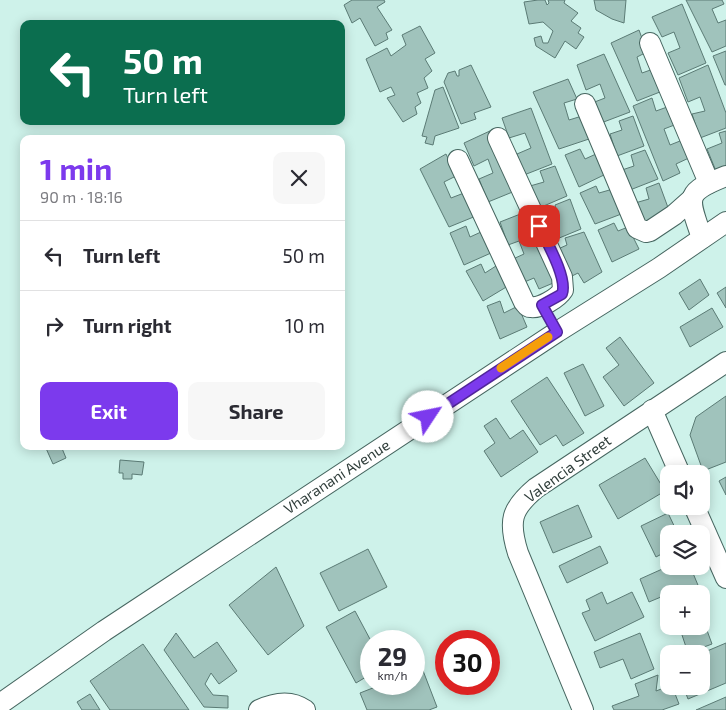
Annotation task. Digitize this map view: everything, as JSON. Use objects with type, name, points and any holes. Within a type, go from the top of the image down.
[{"type":"street","points":[[585,104],[637,228],[646,232],[650,231],[674,215],[692,199],[697,190],[718,180],[650,43]]},
{"type":"street","points":[[458,160],[524,302],[529,307],[542,305],[562,294],[562,277],[498,138]]},
{"type":"street","points":[[692,199],[692,207],[702,238]]},
{"type":"street","name":"Vharanani Avenue","points":[[0,704],[104,631],[557,332],[659,268],[726,222]]},
{"type":"street","points":[[542,305],[557,332]]},
{"type":"street","name":"Valencia Street","points":[[584,710],[518,553],[512,536],[512,517],[524,499],[536,488],[726,362]]},
{"type":"street","points":[[652,410],[676,465]]},
{"type":"street","points":[[698,515],[726,578]]},
{"type":"street","points":[[259,710],[282,703],[296,704],[305,710]]},
{"type":"building","points":[[352,0],[384,0],[385,2],[377,7],[392,30],[386,33],[388,39],[375,46],[360,18],[352,23],[344,5]]},
{"type":"building","points":[[545,0],[547,5],[549,3],[548,0],[565,0],[564,3],[578,13],[571,21],[581,28],[578,33],[584,37],[576,49],[565,41],[555,58],[536,46],[534,38],[541,36],[543,43],[548,43],[553,31],[543,22],[529,24],[524,2]]},
{"type":"building","points":[[594,0],[626,0],[624,23],[596,10]]},
{"type":"building","points":[[686,0],[722,0],[724,4],[712,9],[718,23],[726,20],[726,46],[712,52]]},
{"type":"building","points":[[682,4],[706,63],[678,75],[668,53],[680,48],[674,32],[662,37],[652,17]]},
{"type":"building","points":[[420,26],[435,53],[425,59],[432,71],[424,78],[428,88],[417,93],[421,103],[415,107],[417,114],[403,122],[387,98],[395,95],[391,87],[380,92],[366,59],[387,48],[391,56],[406,45],[402,35]]},
{"type":"building","points":[[639,30],[647,52],[637,57],[642,73],[656,68],[665,90],[637,101],[611,43]]},
{"type":"building","points":[[726,51],[726,85],[725,85],[713,56]]},
{"type":"building","points":[[604,54],[630,112],[601,123],[592,103],[605,98],[600,84],[586,90],[577,65]]},
{"type":"building","points":[[471,65],[491,107],[474,113],[476,119],[461,124],[444,82],[448,73],[455,71],[457,76],[459,76],[459,70]]},
{"type":"building","points":[[708,65],[726,113],[726,128],[700,138],[692,114],[705,111],[700,97],[688,102],[679,78]]},
{"type":"building","points":[[568,79],[577,99],[564,103],[569,120],[582,116],[592,138],[559,149],[533,92]]},
{"type":"building","points":[[443,87],[459,128],[435,136],[433,145],[425,143],[427,137],[422,136],[435,90]]},
{"type":"building","points":[[652,98],[656,111],[670,106],[677,124],[664,129],[670,145],[685,139],[691,157],[676,164],[680,173],[663,181],[633,106]]},
{"type":"building","points":[[531,108],[552,164],[524,175],[517,154],[531,148],[525,133],[509,138],[502,118]]},
{"type":"building","points":[[633,116],[644,146],[617,156],[610,134],[622,130],[619,121]]},
{"type":"building","points":[[492,130],[515,191],[488,202],[479,179],[493,173],[488,159],[474,166],[464,143]]},
{"type":"building","points":[[726,131],[726,167],[716,171],[707,149],[722,143],[719,133]]},
{"type":"building","points":[[580,149],[585,159],[596,154],[606,174],[579,187],[565,155]]},
{"type":"building","points":[[645,150],[658,179],[630,190],[622,170],[634,166],[631,155]]},
{"type":"building","points":[[446,154],[456,176],[444,182],[451,198],[464,193],[476,216],[449,227],[420,169]]},
{"type":"building","points":[[555,166],[567,196],[539,208],[530,186],[544,182],[540,171]]},
{"type":"building","points":[[659,183],[670,213],[644,223],[635,203],[649,199],[646,188]]},
{"type":"building","points":[[596,186],[599,193],[613,189],[624,213],[595,224],[580,193]]},
{"type":"building","points":[[570,199],[581,229],[552,241],[544,219],[557,213],[555,205]]},
{"type":"building","points":[[528,211],[558,281],[539,289],[534,278],[522,283],[513,259],[524,254],[519,241],[508,245],[500,222]]},
{"type":"building","points":[[614,223],[618,231],[628,227],[639,249],[612,262],[598,230]]},
{"type":"building","points":[[466,226],[470,237],[481,232],[491,253],[464,265],[450,233]]},
{"type":"building","points":[[584,232],[602,272],[584,283],[578,273],[570,277],[558,249],[567,245],[565,238]]},
{"type":"building","points":[[481,264],[485,273],[496,266],[508,286],[483,301],[466,271]]},
{"type":"building","points":[[700,279],[709,295],[689,310],[679,293]]},
{"type":"building","points":[[726,287],[726,308],[717,293]]},
{"type":"building","points":[[500,301],[504,313],[518,306],[527,327],[500,339],[487,306]]},
{"type":"building","points":[[712,308],[723,327],[690,347],[680,327]]},
{"type":"building","points":[[620,337],[654,383],[624,406],[603,377],[619,365],[606,348]]},
{"type":"building","points":[[583,364],[604,406],[585,416],[564,373]]},
{"type":"building","points":[[547,377],[584,433],[563,446],[556,435],[540,445],[511,401]]},
{"type":"building","points":[[726,396],[726,462],[710,468],[710,465],[701,465],[690,435],[696,417]]},
{"type":"building","points":[[496,418],[510,439],[523,430],[538,452],[501,477],[484,451],[495,443],[484,426]]},
{"type":"building","points":[[47,450],[63,450],[66,458],[53,464]]},
{"type":"building","points":[[645,458],[660,483],[660,494],[618,519],[599,485]]},
{"type":"building","points":[[120,460],[144,462],[142,475],[132,474],[132,479],[123,479],[123,473],[119,473]]},
{"type":"building","points":[[726,477],[726,495],[719,481]]},
{"type":"building","points":[[578,505],[592,537],[553,553],[540,522]]},
{"type":"building","points":[[664,515],[669,515],[674,525],[660,525],[660,555],[656,557],[641,526]]},
{"type":"building","points":[[600,546],[608,563],[567,583],[559,566]]},
{"type":"building","points":[[368,549],[387,587],[339,611],[320,573]]},
{"type":"building","points":[[276,567],[304,626],[268,655],[229,605]]},
{"type":"building","points":[[660,570],[660,575],[694,575],[698,585],[660,585],[660,597],[649,602],[640,579]]},
{"type":"building","points":[[602,592],[607,604],[632,592],[644,617],[595,641],[582,613],[590,610],[586,600]]},
{"type":"building","points":[[355,611],[365,630],[360,630],[360,681],[356,683],[326,627]]},
{"type":"building","points":[[176,633],[194,658],[217,642],[237,671],[219,684],[211,673],[205,684],[213,695],[228,696],[228,708],[204,707],[164,650]]},
{"type":"building","points":[[640,633],[654,669],[631,679],[623,659],[600,668],[594,652]]},
{"type":"building","points":[[682,635],[709,635],[712,644],[709,645],[685,645]]},
{"type":"building","points":[[726,643],[726,683],[710,690],[710,650]]},
{"type":"building","points":[[143,644],[189,710],[110,710],[90,681]]},
{"type":"building","points":[[658,675],[656,691],[660,689],[660,695],[676,695],[679,704],[662,710],[614,710],[612,706],[639,696],[635,684]]},
{"type":"building","points":[[425,676],[437,707],[429,710],[367,710],[361,695],[425,695]]},
{"type":"building","points":[[90,694],[100,710],[82,710],[77,702]]},
{"type":"building","points":[[686,695],[698,695],[688,699]]},
{"type":"building","points":[[726,697],[726,710],[696,710]]},
{"type":"slow traffic","points":[[501,368],[548,337]]},
{"type":"route","points":[[428,417],[557,332],[542,305],[562,294],[562,277],[539,226]]}]
